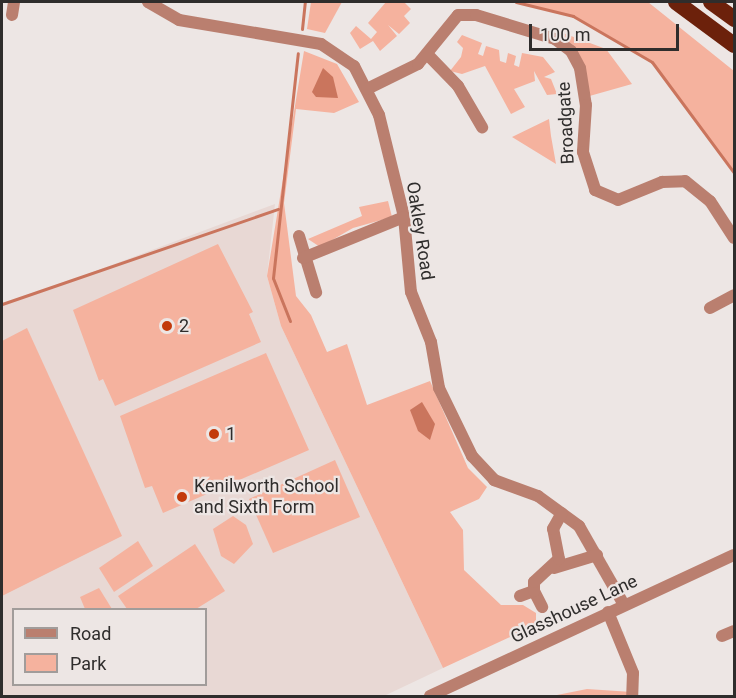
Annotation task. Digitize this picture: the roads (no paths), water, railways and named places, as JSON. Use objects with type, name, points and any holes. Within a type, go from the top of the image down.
[{"type":"highway","points":[[676,2],[735,45]]},
{"type":"highway","points":[[711,2],[735,19]]},
{"type":"street","points":[[12,15],[14,2]]},
{"type":"street","name":"Oakley Road","points":[[150,4],[179,20],[332,47],[354,66],[367,89],[404,217],[411,292],[431,342],[439,388],[472,456],[494,480],[538,496],[567,517],[597,555],[624,605]]},
{"type":"street","name":"Broadgate","points":[[367,89],[428,55],[448,22],[465,14],[560,41],[576,57],[583,80],[583,152],[595,190],[618,200],[662,182],[686,181],[710,201],[735,238]]},
{"type":"street","points":[[428,55],[458,86],[482,127]]},
{"type":"street","points":[[303,258],[404,217]]},
{"type":"street","points":[[299,236],[303,258],[316,292]]},
{"type":"street","points":[[710,308],[735,295]]},
{"type":"street","points":[[554,568],[559,559],[553,529],[567,517]]},
{"type":"street","points":[[542,607],[534,591],[534,582],[554,568],[597,555]]},
{"type":"street","name":"Glasshouse Lane","points":[[430,696],[735,555]]},
{"type":"street","points":[[520,596],[534,591]]},
{"type":"street","points":[[608,612],[633,672],[632,696]]},
{"type":"street","points":[[722,636],[735,631]]},
{"type":"waterway","points":[[302,29],[305,2]]},
{"type":"waterway","points":[[516,2],[573,16],[652,62],[734,173]]},
{"type":"waterway","points":[[290,321],[273,278],[298,53]]},
{"type":"waterway","points":[[2,304],[278,209]]},
{"type":"place","name":"2","points":[[167,326]]},
{"type":"place","name":"1","points":[[214,434]]},
{"type":"place","name":"Kenilworth School and Sixth Form","points":[[182,497]]}]
